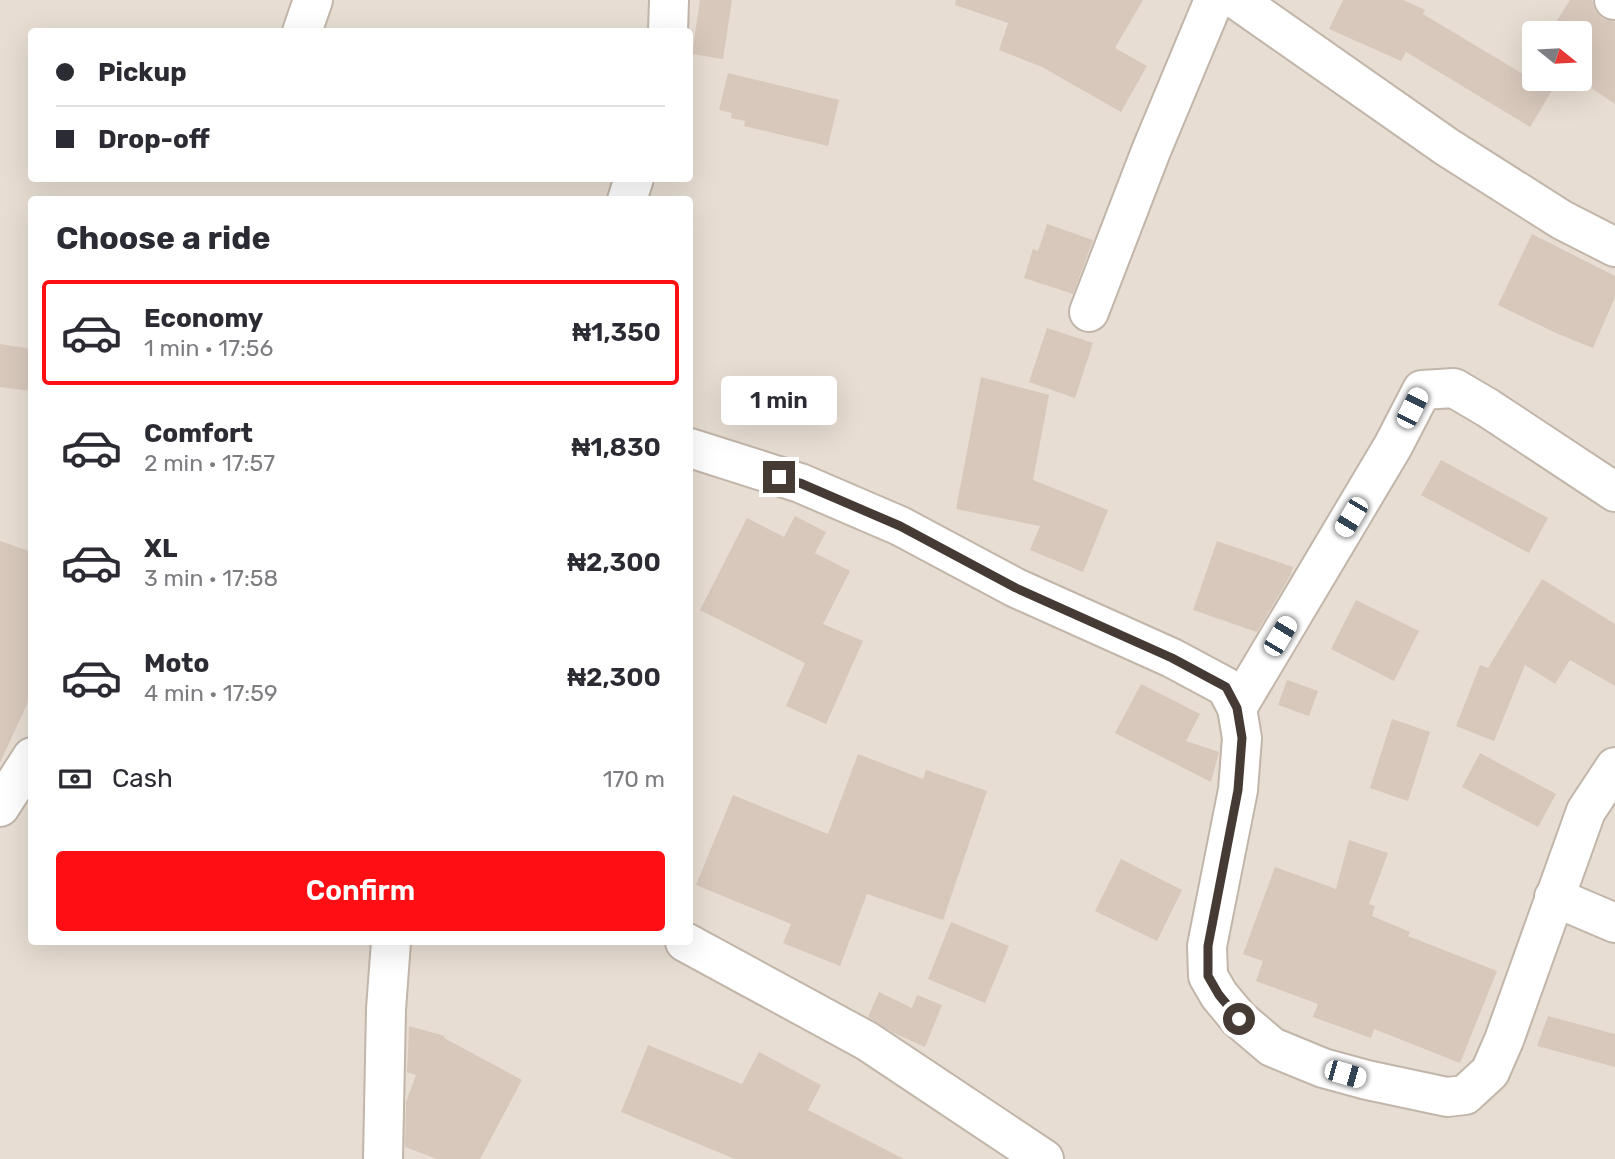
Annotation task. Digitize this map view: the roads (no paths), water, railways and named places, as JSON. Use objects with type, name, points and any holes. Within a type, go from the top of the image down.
[{"type":"street","points":[[303,28],[313,0]]},
{"type":"street","points":[[668,28],[669,0]]},
{"type":"street","points":[[1089,312],[1151,151],[1214,0]]},
{"type":"street","points":[[1237,0],[1447,147],[1562,220],[1615,247]]},
{"type":"street","points":[[1237,708],[1393,446],[1422,390],[1454,388],[1615,492]]},
{"type":"street","points":[[693,449],[800,483],[900,526],[1016,588],[1172,658],[1226,687],[1237,708],[1242,738],[1238,790],[1208,946],[1208,976],[1219,995],[1239,1019],[1272,1047],[1323,1068],[1447,1097],[1465,1095],[1490,1072],[1586,811],[1615,767]]},
{"type":"street","points":[[0,807],[28,763]]},
{"type":"street","points":[[1555,897],[1615,923]]},
{"type":"street","points":[[383,1159],[386,1009],[391,945]]},
{"type":"street","points":[[691,945],[867,1041],[1044,1159]]}]
